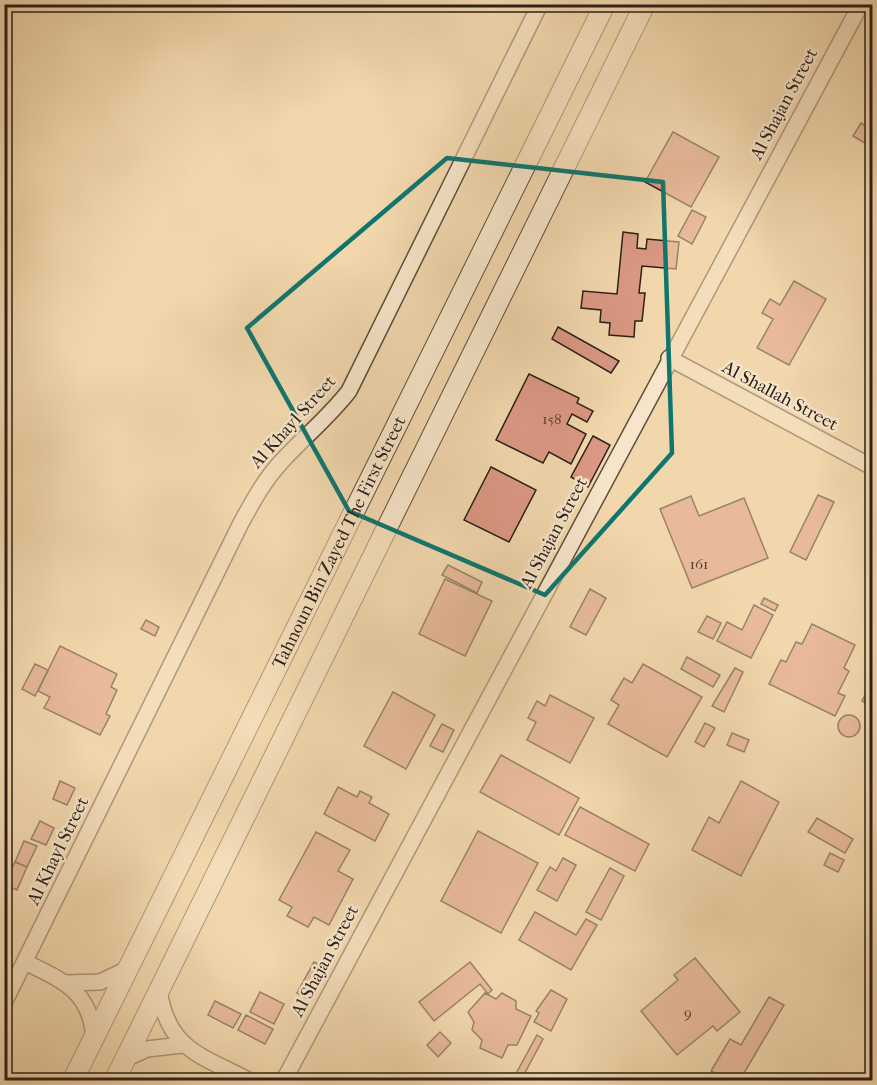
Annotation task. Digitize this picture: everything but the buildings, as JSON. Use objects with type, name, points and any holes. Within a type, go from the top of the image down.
[{"type":"street","name":"Al Khayl Street","points":[[4,1003],[252,503],[281,462],[335,410],[349,391],[540,4]]},
{"type":"street","name":"Tahnoun Bin Zayed The First Street","points":[[73,1080],[605,4]]},
{"type":"street","name":"Tahnoun Bin Zayed The First Street","points":[[114,1080],[645,4]]},
{"type":"street","name":"Al Shajan Street","points":[[284,1080],[669,358],[861,4]]},
{"type":"street","name":"Al Shallah Street","points":[[669,358],[873,467]]},
{"type":"street","points":[[25,962],[67,983],[87,1007],[94,1038]]},
{"type":"street","points":[[67,983],[100,982],[130,968]]},
{"type":"street","points":[[159,990],[164,1014],[182,1045],[248,1080]]},
{"type":"street","points":[[125,1059],[147,1049],[182,1045]]},
{"type":"highlighted area","points":[[447,158],[663,182],[672,453],[545,595],[349,511],[247,328]]}]
